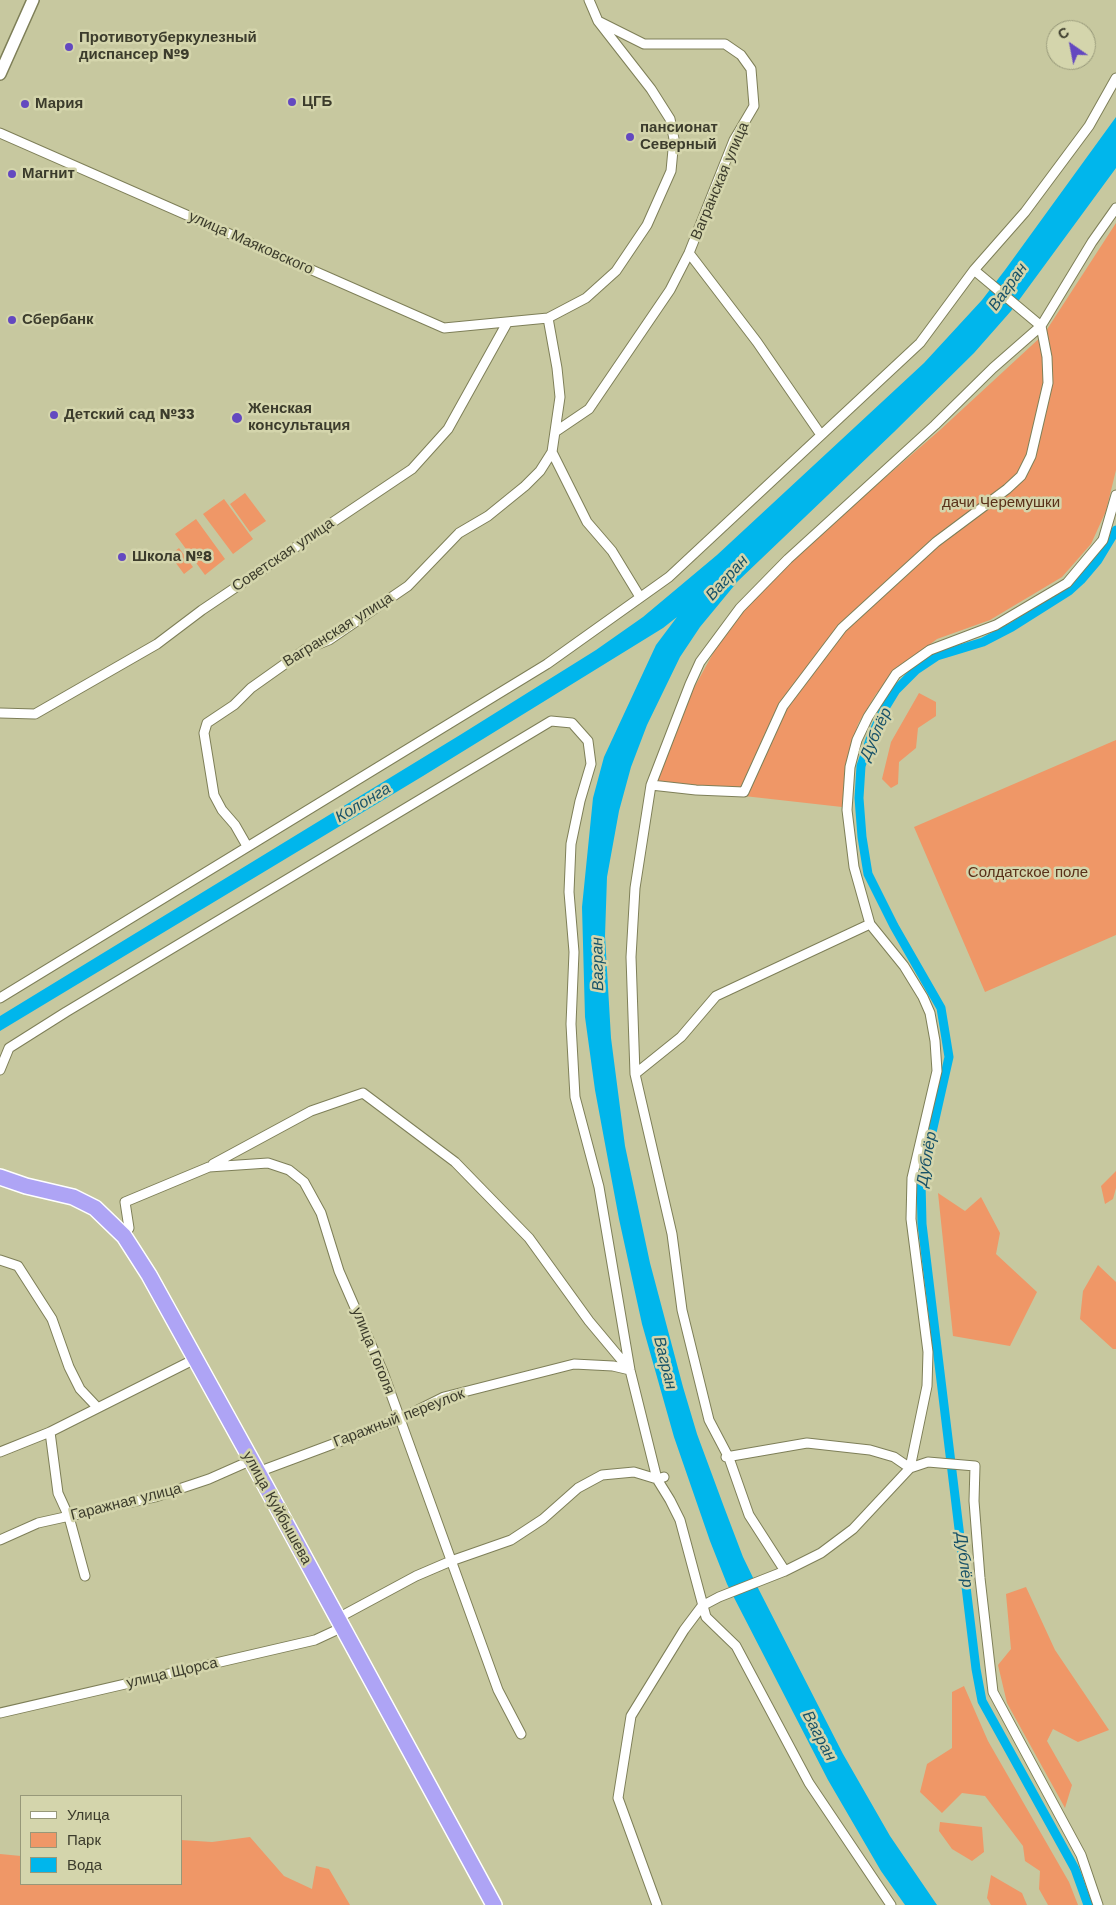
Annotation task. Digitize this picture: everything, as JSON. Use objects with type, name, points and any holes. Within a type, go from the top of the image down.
[{"type":"highway","name":"улица Куйбышева","points":[[0,1177],[26,1186],[72,1197],[96,1208],[124,1236],[149,1275],[255,1466],[494,1905]]},
{"type":"main road","points":[[0,74],[33,0]]},
{"type":"street","points":[[589,0],[598,20],[651,89],[670,119],[674,139],[671,170],[647,225],[616,271],[586,298],[548,318],[560,397],[552,452],[588,522],[612,551],[640,597]]},
{"type":"street","name":"Вагранская улица","points":[[555,432],[589,409],[670,290],[689,253],[734,140],[754,106],[751,69],[741,55],[725,44],[644,44],[598,20]]},
{"type":"street","points":[[0,998],[547,664],[669,577],[920,343],[974,270],[1025,212],[1089,126],[1116,78]]},
{"type":"street","name":"улица Маяковского","points":[[0,133],[444,328],[548,318]]},
{"type":"street","points":[[785,1571],[749,1516],[727,1457],[709,1420],[682,1310],[672,1234],[635,1074],[631,957],[635,888],[651,785],[693,676],[710,648],[740,608],[788,559],[935,425],[1039,324],[1116,208]]},
{"type":"street","points":[[689,253],[757,342],[821,434]]},
{"type":"street","points":[[651,785],[696,790],[744,792],[783,706],[842,628],[936,542],[1007,489],[1021,476],[1032,456],[1048,383],[1047,357],[1039,324],[974,270]]},
{"type":"street","name":"Советская улица","points":[[0,713],[35,714],[157,644],[202,610],[412,469],[448,429],[507,323]]},
{"type":"street","name":"Вагранская улица","points":[[247,846],[236,825],[222,810],[214,795],[204,733],[207,723],[234,705],[252,688],[306,649],[329,640],[408,586],[459,533],[488,516],[525,486],[540,471],[552,452]]},
{"type":"street","points":[[910,1468],[927,1386],[928,1352],[911,1219],[912,1178],[937,1070],[935,1041],[930,1013],[923,997],[904,966],[870,924],[854,867],[847,810],[850,767],[857,740],[868,717],[896,674],[930,650],[996,625],[1067,583],[1102,540],[1116,495]]},
{"type":"street","points":[[0,1070],[9,1048],[66,1012],[551,721],[572,723],[588,741],[591,764],[580,801],[572,844],[569,892],[574,952],[571,1024],[575,1097],[599,1187],[630,1370],[660,1478],[680,1520],[706,1618],[736,1646],[809,1782],[891,1905]]},
{"type":"street","points":[[635,1074],[681,1037],[716,996],[870,924]]},
{"type":"street","points":[[208,1167],[312,1111],[363,1093],[455,1162],[529,1238],[589,1320],[630,1370]]},
{"type":"street","name":"улица Гоголя","points":[[124,1236],[130,1228],[125,1202],[208,1167],[268,1163],[289,1170],[304,1182],[321,1214],[339,1271],[383,1372],[498,1690],[520,1734]]},
{"type":"street","points":[[3,1261],[18,1266],[52,1319],[68,1366],[80,1389],[98,1407]]},
{"type":"street","points":[[0,1452],[50,1432],[195,1359]]},
{"type":"street","name":"Гаражный переулок","points":[[255,1466],[400,1419],[444,1397],[574,1364],[613,1366],[630,1370]]},
{"type":"street","points":[[50,1432],[58,1493],[69,1516],[86,1576]]},
{"type":"street","points":[[727,1457],[807,1443],[870,1450],[894,1457],[910,1468]]},
{"type":"street","points":[[657,1905],[618,1798],[631,1716],[684,1630],[702,1606],[719,1597],[785,1571],[821,1553],[853,1528],[910,1468],[928,1462],[975,1466],[974,1501],[980,1578],[993,1692],[1082,1855],[1098,1905]]},
{"type":"street","name":"Гаражная улица","points":[[0,1540],[38,1523],[155,1497],[255,1466]]},
{"type":"street","name":"улица Щорса","points":[[0,1713],[315,1640],[416,1576],[451,1561],[511,1540],[543,1519],[578,1488],[602,1475],[634,1472],[660,1478]]},
{"type":"green space","name":"дачи Черемушки","points":[[1116,223],[1116,470],[1106,511],[1091,544],[1062,577],[990,620],[937,639],[900,667],[876,694],[858,724],[845,769],[842,807],[655,786],[689,697],[717,646],[755,596],[827,528],[940,430],[1044,334]]},
{"type":"green space","points":[[245,493],[266,521],[250,532],[230,504]]},
{"type":"green space","points":[[224,499],[253,539],[233,554],[203,514]]},
{"type":"green space","points":[[196,519],[225,559],[205,575],[175,534]]},
{"type":"green space","points":[[179,548],[193,567],[184,574],[170,555]]},
{"type":"green space","points":[[919,693],[936,702],[936,716],[918,728],[916,748],[899,762],[898,784],[891,788],[882,779],[891,742]]},
{"type":"green space","name":"Солдатское поле","points":[[1116,740],[1116,935],[985,992],[914,827]]},
{"type":"green space","points":[[1116,1171],[1116,1188],[1113,1199],[1105,1204],[1101,1186]]},
{"type":"green space","points":[[938,1193],[965,1211],[981,1197],[1000,1233],[996,1254],[1037,1292],[1010,1346],[953,1336]]},
{"type":"green space","points":[[1098,1265],[1116,1282],[1116,1349],[1113,1349],[1080,1319],[1083,1291]]},
{"type":"green space","points":[[1026,1587],[1055,1650],[1109,1730],[1078,1742],[1053,1729],[1047,1741],[1072,1785],[1065,1808],[1007,1703],[998,1665],[1011,1649],[1006,1594]]},
{"type":"green space","points":[[964,1686],[988,1741],[1069,1882],[1078,1905],[1048,1905],[1039,1889],[1040,1871],[1025,1861],[1023,1846],[985,1796],[962,1793],[942,1813],[920,1792],[927,1764],[952,1748],[952,1692]]},
{"type":"green space","points":[[940,1822],[982,1827],[984,1852],[972,1861],[952,1849],[939,1831]]},
{"type":"green space","points":[[250,1837],[284,1876],[312,1889],[316,1866],[329,1869],[350,1905],[0,1905],[0,1854],[20,1856],[20,1885],[182,1885],[182,1840],[212,1842]]},
{"type":"green space","points":[[991,1875],[1022,1893],[1027,1905],[991,1905],[987,1898]]},
{"type":"water","points":[[1116,117],[1116,168],[1011,311],[974,353],[738,581],[700,627],[680,657],[647,725],[631,767],[619,811],[607,877],[605,936],[611,1038],[625,1146],[650,1263],[683,1387],[697,1434],[724,1507],[743,1557],[759,1590],[843,1754],[890,1836],[937,1905],[905,1905],[881,1871],[828,1780],[727,1584],[710,1541],[674,1437],[642,1324],[619,1219],[595,1090],[585,1017],[582,907],[593,798],[604,757],[656,645],[677,617],[663,628],[423,776],[0,1031],[0,1016],[460,735],[596,650],[643,617],[717,555],[924,363],[982,300]]},
{"type":"waterway","name":"Дублёр","points":[[1088,1905],[1075,1869],[982,1701],[976,1669],[922,1224],[921,1181],[949,1057],[941,1008],[894,926],[868,874],[862,837],[859,798],[861,766],[882,713],[896,690],[916,670],[937,656],[983,642],[1012,627],[1069,591],[1098,560],[1116,530]]},
{"type":"place","name":"Противотуберкулезный диспансер №9","points":[[69,47]]},
{"type":"place","name":"ЦГБ","points":[[292,102]]},
{"type":"place","name":"Мария","points":[[25,104]]},
{"type":"place","name":"пансионат Северный","points":[[630,137]]},
{"type":"place","name":"Магнит","points":[[12,174]]},
{"type":"place","name":"Сбербанк","points":[[12,320]]},
{"type":"place","name":"Детский сад №33","points":[[54,415]]},
{"type":"place","name":"Женская консультация","points":[[237,418]]},
{"type":"place","name":"Школа №8","points":[[122,557]]},
{"type":"water label","name":"Вагран","points":[[1008,287]]},
{"type":"water label","name":"Вагран","points":[[727,578]]},
{"type":"water label","name":"Колонга","points":[[363,803]]},
{"type":"water label","name":"Вагран","points":[[598,964]]},
{"type":"water label","name":"Вагран","points":[[665,1363]]},
{"type":"water label","name":"Вагран","points":[[819,1736]]}]
